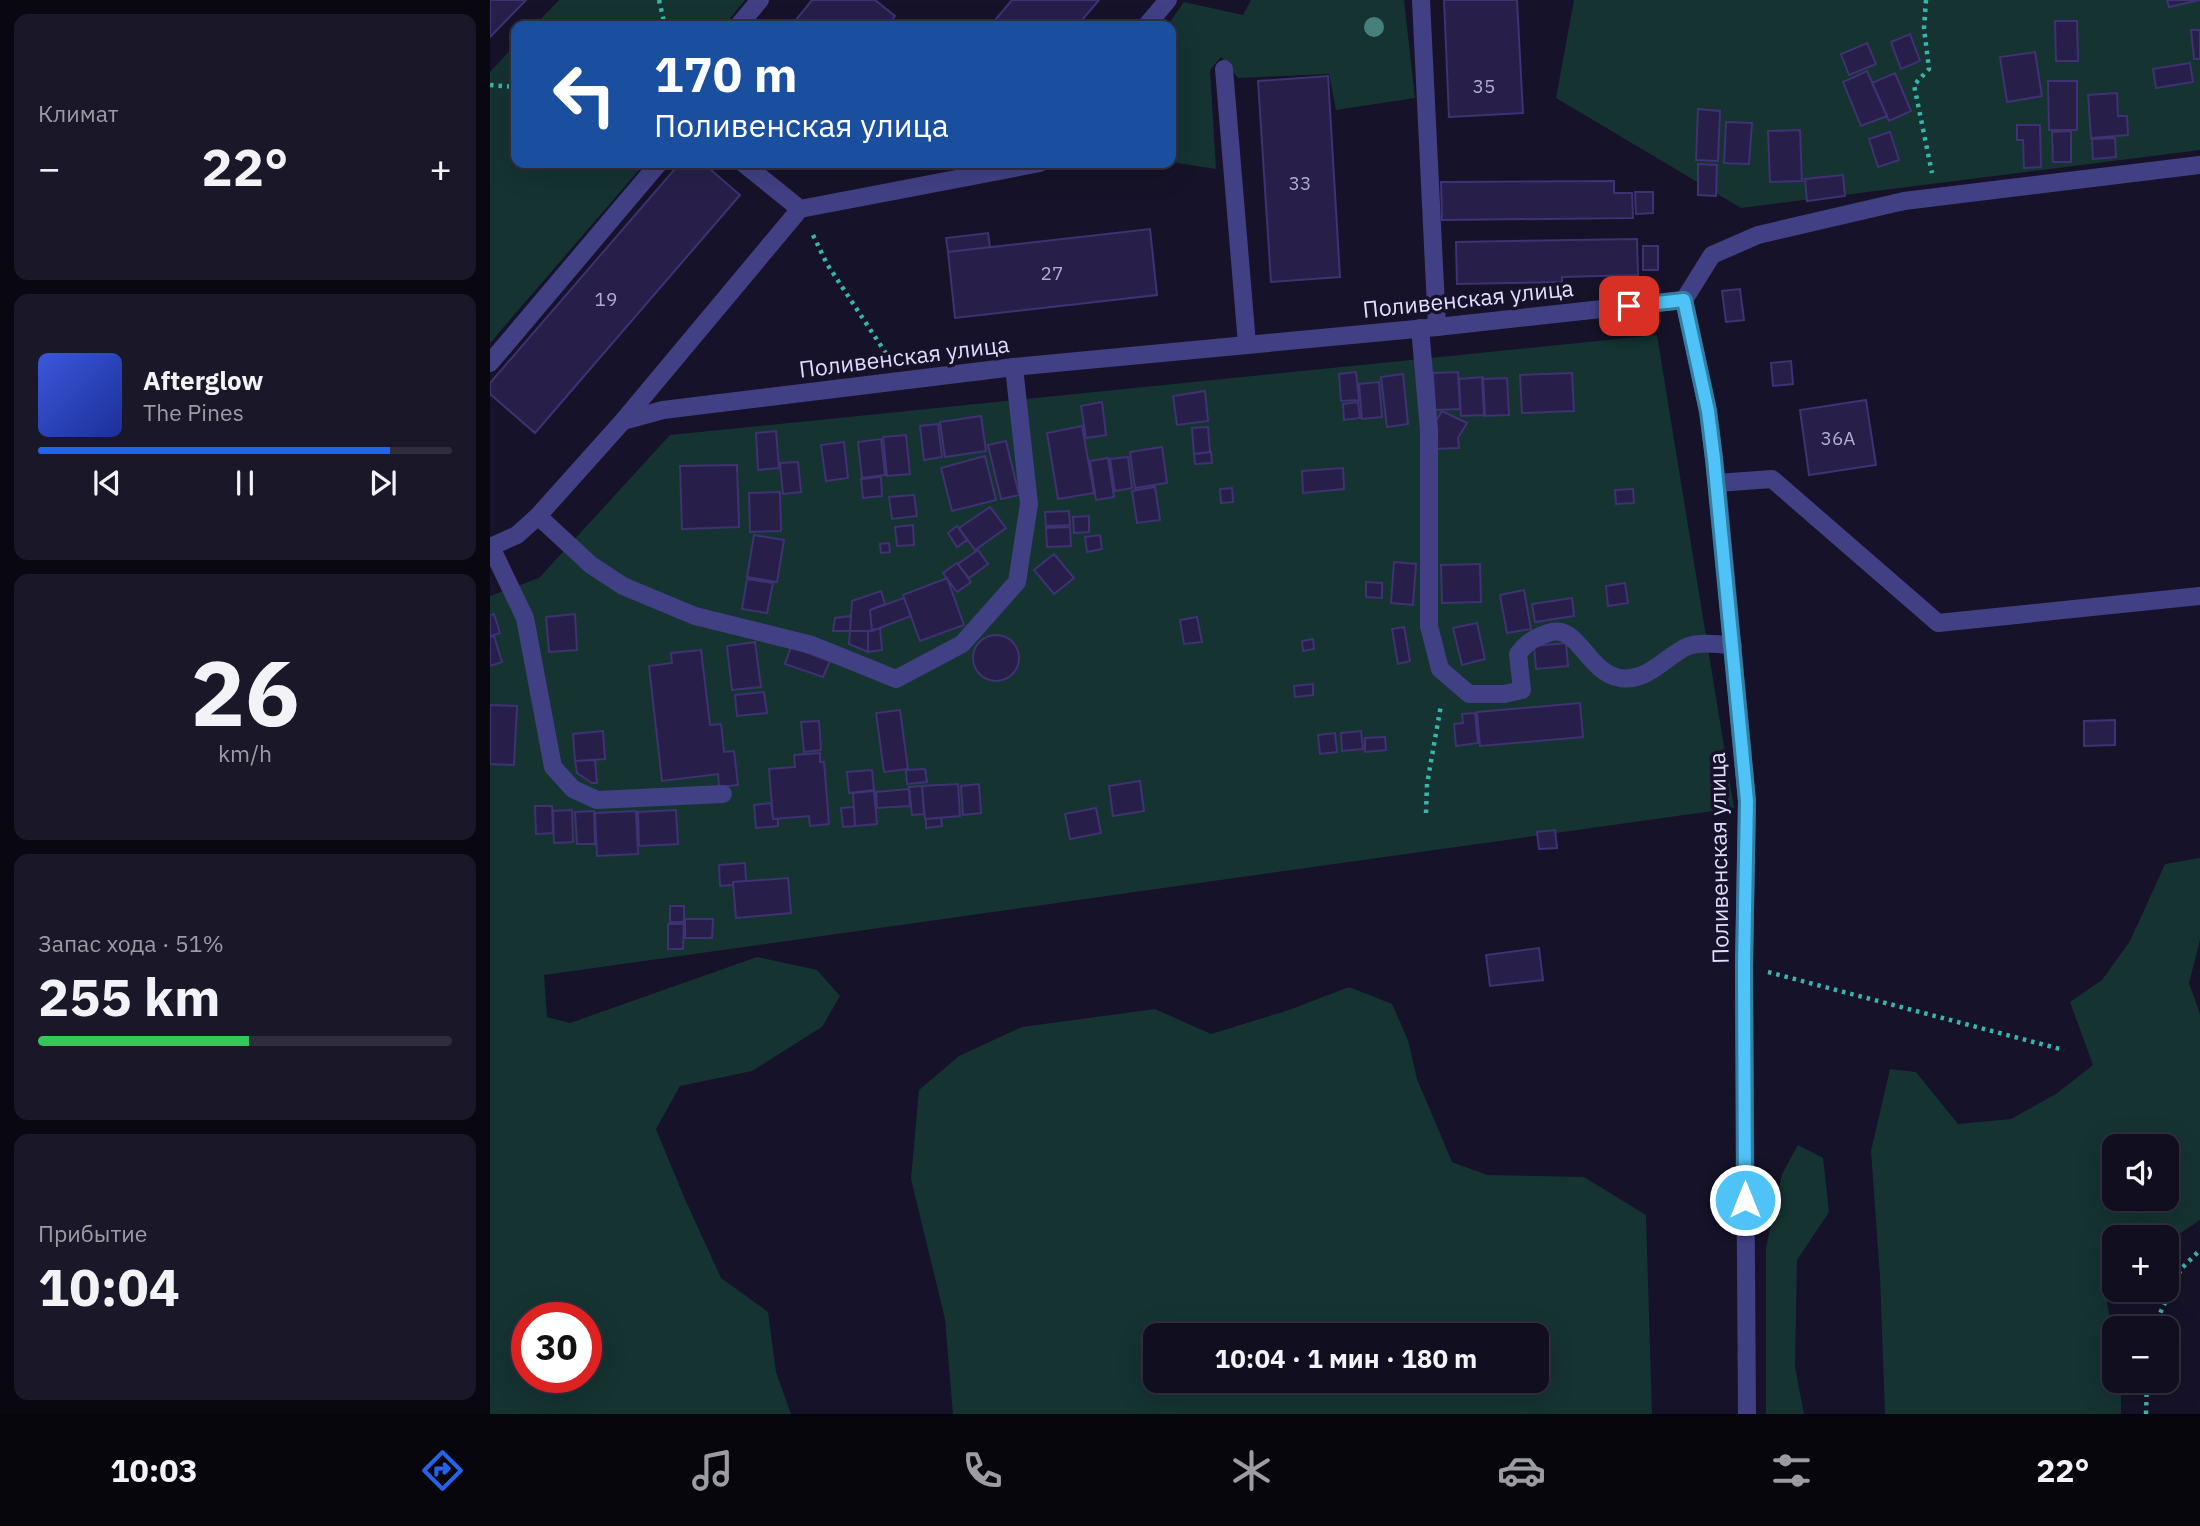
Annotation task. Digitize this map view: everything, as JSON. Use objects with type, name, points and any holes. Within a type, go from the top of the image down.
[{"type":"street","points":[[742,21],[760,0]]},
{"type":"street","points":[[1150,21],[1168,0]]},
{"type":"street","points":[[1421,0],[1428,327],[1429,626],[1440,669],[1469,694],[1504,694],[1522,690],[1518,654],[1529,640],[1555,630],[1572,636],[1594,665],[1616,677],[1630,679],[1650,672],[1688,646],[1733,646]]},
{"type":"street","points":[[1224,69],[1247,344]]},
{"type":"street","points":[[1684,300],[1712,254],[1758,235],[1904,201],[2200,165]]},
{"type":"street","points":[[490,363],[655,168]]},
{"type":"street","points":[[749,168],[800,209]]},
{"type":"street","points":[[723,794],[597,800],[572,789],[553,767],[525,618],[490,547],[517,535],[538,516],[623,421],[800,209],[1006,168]]},
{"type":"street","name":"Поливенская улица","points":[[623,421],[663,410],[889,381],[1684,300],[1708,411],[1747,801],[1744,965],[1747,1414]]},
{"type":"street","points":[[538,516],[591,565],[623,586],[695,616],[811,645],[896,679],[962,644],[1017,582],[1029,503],[1014,368]]},
{"type":"street","points":[[1717,483],[1772,479],[1938,623],[2200,596]]},
{"type":"path","points":[[659,0],[664,21]]},
{"type":"path","points":[[1926,0],[1924,28],[1929,69],[1914,85],[1932,172],[1933,197]]},
{"type":"path","points":[[490,85],[511,87]]},
{"type":"path","points":[[800,209],[827,264],[887,355],[889,381]]},
{"type":"path","points":[[1426,813],[1427,784],[1441,703],[1440,669]]},
{"type":"path","points":[[1744,965],[2064,1051]]},
{"type":"path","points":[[2159,1316],[2181,1269],[2200,1250]]},
{"type":"path","points":[[2146,1414],[2147,1393]]},
{"type":"green space","points":[[559,0],[745,0],[728,21],[539,21]]},
{"type":"green space","points":[[1251,0],[1404,0],[1415,98],[1336,110],[1329,74],[1238,78],[1221,57],[1210,70],[1216,169],[1176,163],[1176,21],[1171,21],[1184,2],[1243,15]]},
{"type":"green space","points":[[1574,0],[2200,0],[2200,150],[1741,208],[1556,98]]},
{"type":"green space","points":[[511,49],[511,168],[641,168],[490,343],[490,72]]},
{"type":"green space","points":[[1657,335],[1734,808],[544,975],[547,1017],[570,1023],[757,957],[817,970],[840,996],[822,1027],[752,1071],[680,1086],[656,1129],[721,1278],[768,1312],[776,1372],[791,1414],[490,1414],[490,596],[539,578],[670,435]]},
{"type":"green space","points":[[2200,858],[2200,940],[2189,983],[2200,1014],[2200,1220],[2179,1234],[2179,1225],[2102,1225],[2102,1302],[2107,1302],[2109,1316],[2102,1316],[2102,1393],[2121,1393],[2121,1414],[1885,1414],[1880,1277],[1871,1151],[1890,1069],[1916,1072],[1958,1124],[2011,1119],[2056,1094],[2093,1065],[2070,1002],[2102,980],[2130,941],[2165,864]]},
{"type":"green space","points":[[1349,987],[1392,1004],[1408,1040],[1417,1079],[1452,1162],[1487,1175],[1584,1177],[1646,1215],[1652,1414],[953,1414],[945,1319],[911,1179],[919,1090],[959,1056],[1022,1027],[1155,1009],[1211,1034],[1289,1010]]},
{"type":"green space","points":[[1798,1145],[1823,1158],[1829,1212],[1797,1260],[1795,1367],[1804,1414],[1766,1414],[1766,1248],[1782,1174]]},
{"type":"building","points":[[490,0],[526,0],[490,37]]},
{"type":"building","points":[[812,0],[875,0],[895,16],[891,21],[795,21]]},
{"type":"building","points":[[1012,0],[1099,0],[1081,21],[994,21]]},
{"type":"building","points":[[1444,0],[1517,0],[1523,113],[1449,117]]},
{"type":"building","points":[[2167,0],[2200,0],[2169,7]]},
{"type":"building","points":[[2055,21],[2077,21],[2078,61],[2056,61]]},
{"type":"building","points":[[2191,30],[2200,30],[2200,59],[2194,59]]},
{"type":"building","points":[[1910,34],[1920,61],[1901,69],[1891,42]]},
{"type":"building","points":[[1867,43],[1876,64],[1849,75],[1841,54]]},
{"type":"building","points":[[2035,52],[2042,96],[2007,102],[2000,57]]},
{"type":"building","points":[[2190,63],[2193,82],[2156,88],[2153,69]]},
{"type":"building","points":[[1867,71],[1887,116],[1861,126],[1843,82]]},
{"type":"building","points":[[1895,73],[1911,111],[1889,121],[1872,83]]},
{"type":"building","points":[[1328,76],[1340,277],[1271,282],[1258,81]]},
{"type":"building","points":[[2048,81],[2077,81],[2077,130],[2049,130]]},
{"type":"building","points":[[2117,93],[2118,116],[2127,116],[2128,135],[2091,138],[2088,95]]},
{"type":"building","points":[[1698,109],[1720,111],[1718,161],[1696,160]]},
{"type":"building","points":[[1726,122],[1752,123],[1749,164],[1724,163]]},
{"type":"building","points":[[2017,125],[2040,125],[2041,167],[2024,168],[2023,140],[2017,140]]},
{"type":"building","points":[[1800,130],[1802,181],[1770,182],[1768,131]]},
{"type":"building","points":[[2071,131],[2071,162],[2053,162],[2052,132]]},
{"type":"building","points":[[1890,132],[1899,160],[1878,167],[1869,139]]},
{"type":"building","points":[[2115,138],[2116,157],[2093,159],[2092,139]]},
{"type":"building","points":[[1698,164],[1717,165],[1716,196],[1698,195]]},
{"type":"building","points":[[676,168],[709,168],[740,195],[535,433],[490,394],[490,383]]},
{"type":"building","points":[[1843,175],[1845,196],[1807,201],[1805,179]]},
{"type":"building","points":[[1614,181],[1614,193],[1632,193],[1633,218],[1442,220],[1441,182]]},
{"type":"building","points":[[1635,192],[1653,192],[1653,213],[1636,214]]},
{"type":"building","points":[[1150,229],[1157,295],[955,318],[948,252]]},
{"type":"building","points":[[988,233],[990,247],[948,252],[946,238]]},
{"type":"building","points":[[1637,239],[1638,275],[1562,277],[1562,282],[1457,284],[1456,242]]},
{"type":"building","points":[[1643,246],[1658,246],[1658,270],[1643,270]]},
{"type":"building","points":[[1740,289],[1744,320],[1726,322],[1722,291]]},
{"type":"building","points":[[1791,361],[1793,384],[1773,386],[1771,363]]},
{"type":"building","points":[[1356,372],[1359,400],[1341,401],[1339,374]]},
{"type":"building","points":[[1458,372],[1460,409],[1435,410],[1433,373]]},
{"type":"building","points":[[1572,373],[1574,411],[1522,413],[1520,375]]},
{"type":"building","points":[[1403,374],[1408,424],[1387,427],[1381,377]]},
{"type":"building","points":[[1483,377],[1485,415],[1461,416],[1459,379]]},
{"type":"building","points":[[1507,378],[1509,415],[1484,416],[1482,379]]},
{"type":"building","points":[[1379,382],[1382,417],[1362,419],[1359,384]]},
{"type":"building","points":[[1205,391],[1208,421],[1177,425],[1173,396]]},
{"type":"building","points":[[1866,400],[1876,465],[1809,475],[1800,410]]},
{"type":"building","points":[[1102,402],[1106,435],[1086,438],[1081,406]]},
{"type":"building","points":[[1358,402],[1360,418],[1344,420],[1343,404]]},
{"type":"building","points":[[1442,411],[1467,423],[1458,438],[1459,448],[1434,449],[1433,426]]},
{"type":"building","points":[[981,416],[986,451],[945,457],[940,422]]},
{"type":"building","points":[[938,424],[942,457],[924,460],[920,426]]},
{"type":"building","points":[[1082,426],[1094,493],[1058,499],[1047,433]]},
{"type":"building","points":[[1208,427],[1210,452],[1194,454],[1192,428]]},
{"type":"building","points":[[776,431],[779,468],[758,470],[756,433]]},
{"type":"building","points":[[906,435],[910,474],[887,476],[883,437]]},
{"type":"building","points":[[881,439],[885,475],[862,478],[858,442]]},
{"type":"building","points":[[1006,441],[1019,495],[1001,499],[988,445]]},
{"type":"building","points":[[844,442],[848,478],[826,481],[821,445]]},
{"type":"building","points":[[1162,447],[1167,483],[1135,488],[1130,452]]},
{"type":"building","points":[[1211,452],[1212,463],[1195,464],[1194,454]]},
{"type":"building","points":[[985,456],[996,500],[952,511],[941,468]]},
{"type":"building","points":[[1128,457],[1132,488],[1115,491],[1110,459]]},
{"type":"building","points":[[1108,458],[1114,497],[1096,500],[1090,461]]},
{"type":"building","points":[[798,462],[801,492],[783,494],[780,463]]},
{"type":"building","points":[[737,465],[739,527],[682,529],[680,466]]},
{"type":"building","points":[[1343,468],[1344,489],[1303,493],[1302,471]]},
{"type":"building","points":[[881,477],[882,496],[863,498],[861,479]]},
{"type":"building","points":[[1155,487],[1160,520],[1137,523],[1132,491]]},
{"type":"building","points":[[1232,488],[1233,502],[1221,503],[1220,489]]},
{"type":"building","points":[[1633,489],[1634,503],[1616,504],[1615,490]]},
{"type":"building","points":[[780,492],[781,531],[750,532],[749,493]]},
{"type":"building","points":[[914,495],[917,516],[892,519],[889,497]]},
{"type":"building","points":[[990,507],[1006,528],[975,550],[959,528]]},
{"type":"building","points":[[1069,511],[1070,525],[1046,526],[1045,512]]},
{"type":"building","points":[[1089,516],[1089,532],[1074,533],[1073,517]]},
{"type":"building","points":[[913,525],[914,545],[897,546],[895,527]]},
{"type":"building","points":[[957,526],[967,540],[957,547],[948,533]]},
{"type":"building","points":[[1070,527],[1071,546],[1047,547],[1046,528]]},
{"type":"building","points":[[754,535],[784,540],[777,582],[747,577]]},
{"type":"building","points":[[1100,535],[1102,549],[1087,552],[1085,537]]},
{"type":"building","points":[[889,543],[890,552],[881,553],[880,544]]},
{"type":"building","points":[[978,550],[988,564],[969,578],[958,564]]},
{"type":"building","points":[[1054,554],[1074,578],[1054,594],[1034,570]]},
{"type":"building","points":[[1394,562],[1416,564],[1413,605],[1391,603]]},
{"type":"building","points":[[957,563],[971,582],[957,592],[943,573]]},
{"type":"building","points":[[1480,564],[1481,602],[1442,603],[1441,565]]},
{"type":"building","points":[[947,578],[964,625],[920,641],[903,595]]},
{"type":"building","points":[[747,579],[773,583],[767,613],[742,609]]},
{"type":"building","points":[[1366,582],[1382,583],[1382,598],[1366,597]]},
{"type":"building","points":[[1625,583],[1628,603],[1608,606],[1606,586]]},
{"type":"building","points":[[1524,590],[1531,629],[1507,633],[1500,595]]},
{"type":"building","points":[[881,591],[885,604],[870,610],[872,631],[850,631],[852,601]]},
{"type":"building","points":[[904,598],[911,616],[872,631],[870,610]]},
{"type":"building","points":[[1572,598],[1574,616],[1535,622],[1532,604]]},
{"type":"building","points":[[494,614],[500,633],[490,636],[490,615]]},
{"type":"building","points":[[575,614],[577,650],[549,652],[546,617]]},
{"type":"building","points":[[851,616],[850,631],[833,631],[835,618]]},
{"type":"building","points":[[1197,617],[1202,642],[1184,644],[1180,620]]},
{"type":"building","points":[[1477,623],[1485,659],[1462,665],[1453,628]]},
{"type":"building","points":[[1404,627],[1410,661],[1398,664],[1392,629]]},
{"type":"building","points":[[880,628],[882,650],[868,652],[868,631]]},
{"type":"building","points":[[850,631],[868,631],[868,652],[849,644]]},
{"type":"building","points":[[996,635],[1012,642],[1019,658],[1012,674],[996,681],[980,674],[973,658],[980,642]]},
{"type":"building","points":[[494,636],[502,662],[490,666],[490,637]]},
{"type":"building","points":[[1313,639],[1314,649],[1303,651],[1302,641]]},
{"type":"building","points":[[755,642],[761,687],[732,690],[727,646]]},
{"type":"building","points":[[1566,643],[1568,666],[1536,669],[1534,646]]},
{"type":"building","points":[[791,647],[830,661],[823,677],[785,664]]},
{"type":"building","points":[[701,650],[710,725],[721,724],[724,752],[734,751],[738,785],[719,787],[718,774],[662,781],[649,666],[672,663],[671,653]]},
{"type":"building","points":[[1313,684],[1313,695],[1295,697],[1294,686]]},
{"type":"building","points":[[764,692],[767,713],[737,716],[735,695]]},
{"type":"building","points":[[1580,703],[1583,737],[1480,746],[1477,712]]},
{"type":"building","points":[[490,705],[517,706],[514,765],[490,764]]},
{"type":"building","points":[[900,710],[908,769],[884,772],[876,713]]},
{"type":"building","points":[[1475,713],[1478,743],[1456,746],[1454,724],[1463,723],[1462,714]]},
{"type":"building","points":[[2115,720],[2115,745],[2084,746],[2084,721]]},
{"type":"building","points":[[819,721],[821,750],[804,752],[801,722]]},
{"type":"building","points":[[603,731],[605,759],[575,761],[573,734]]},
{"type":"building","points":[[1361,731],[1363,749],[1342,751],[1341,733]]},
{"type":"building","points":[[1335,733],[1337,752],[1320,754],[1318,735]]},
{"type":"building","points":[[1385,737],[1386,750],[1365,752],[1365,738]]},
{"type":"building","points":[[820,753],[820,762],[824,762],[829,824],[810,826],[809,816],[773,819],[769,769],[795,767],[794,755]]},
{"type":"building","points":[[595,760],[597,783],[592,783],[577,773],[575,761]]},
{"type":"building","points":[[925,769],[927,782],[907,784],[906,770]]},
{"type":"building","points":[[872,770],[874,790],[849,793],[847,772]]},
{"type":"building","points":[[1140,781],[1144,811],[1113,816],[1109,786]]},
{"type":"building","points":[[958,784],[960,816],[925,819],[922,786]]},
{"type":"building","points":[[979,784],[981,813],[963,815],[961,786]]},
{"type":"building","points":[[922,786],[924,814],[912,815],[909,787]]},
{"type":"building","points":[[909,789],[910,806],[877,808],[876,792]]},
{"type":"building","points":[[874,791],[877,824],[855,826],[853,793]]},
{"type":"building","points":[[771,803],[773,819],[778,819],[778,826],[756,828],[754,805]]},
{"type":"building","points":[[535,806],[552,806],[553,833],[536,834]]},
{"type":"building","points":[[854,807],[855,826],[843,827],[841,808]]},
{"type":"building","points":[[1096,808],[1101,833],[1070,839],[1065,814]]},
{"type":"building","points":[[572,810],[573,842],[554,843],[553,811]]},
{"type":"building","points":[[676,810],[678,844],[639,846],[638,812]]},
{"type":"building","points":[[594,811],[595,844],[577,844],[575,812]]},
{"type":"building","points":[[636,811],[638,854],[597,856],[595,813]]},
{"type":"building","points":[[941,818],[942,826],[926,828],[926,819]]},
{"type":"building","points":[[1555,830],[1557,848],[1539,849],[1537,832]]},
{"type":"building","points":[[745,863],[746,881],[720,886],[719,865]]},
{"type":"building","points":[[788,878],[791,913],[736,918],[733,882]]},
{"type":"building","points":[[670,906],[684,906],[684,922],[670,922]]},
{"type":"building","points":[[685,919],[713,919],[712,938],[685,938]]},
{"type":"building","points":[[668,924],[684,924],[683,949],[668,949]]},
{"type":"building","points":[[1539,948],[1543,980],[1490,986],[1486,955]]},
{"type":"route","points":[[1629,306],[1684,300],[1708,411],[1731,619],[1747,801],[1744,965],[1745,1200]]}]
